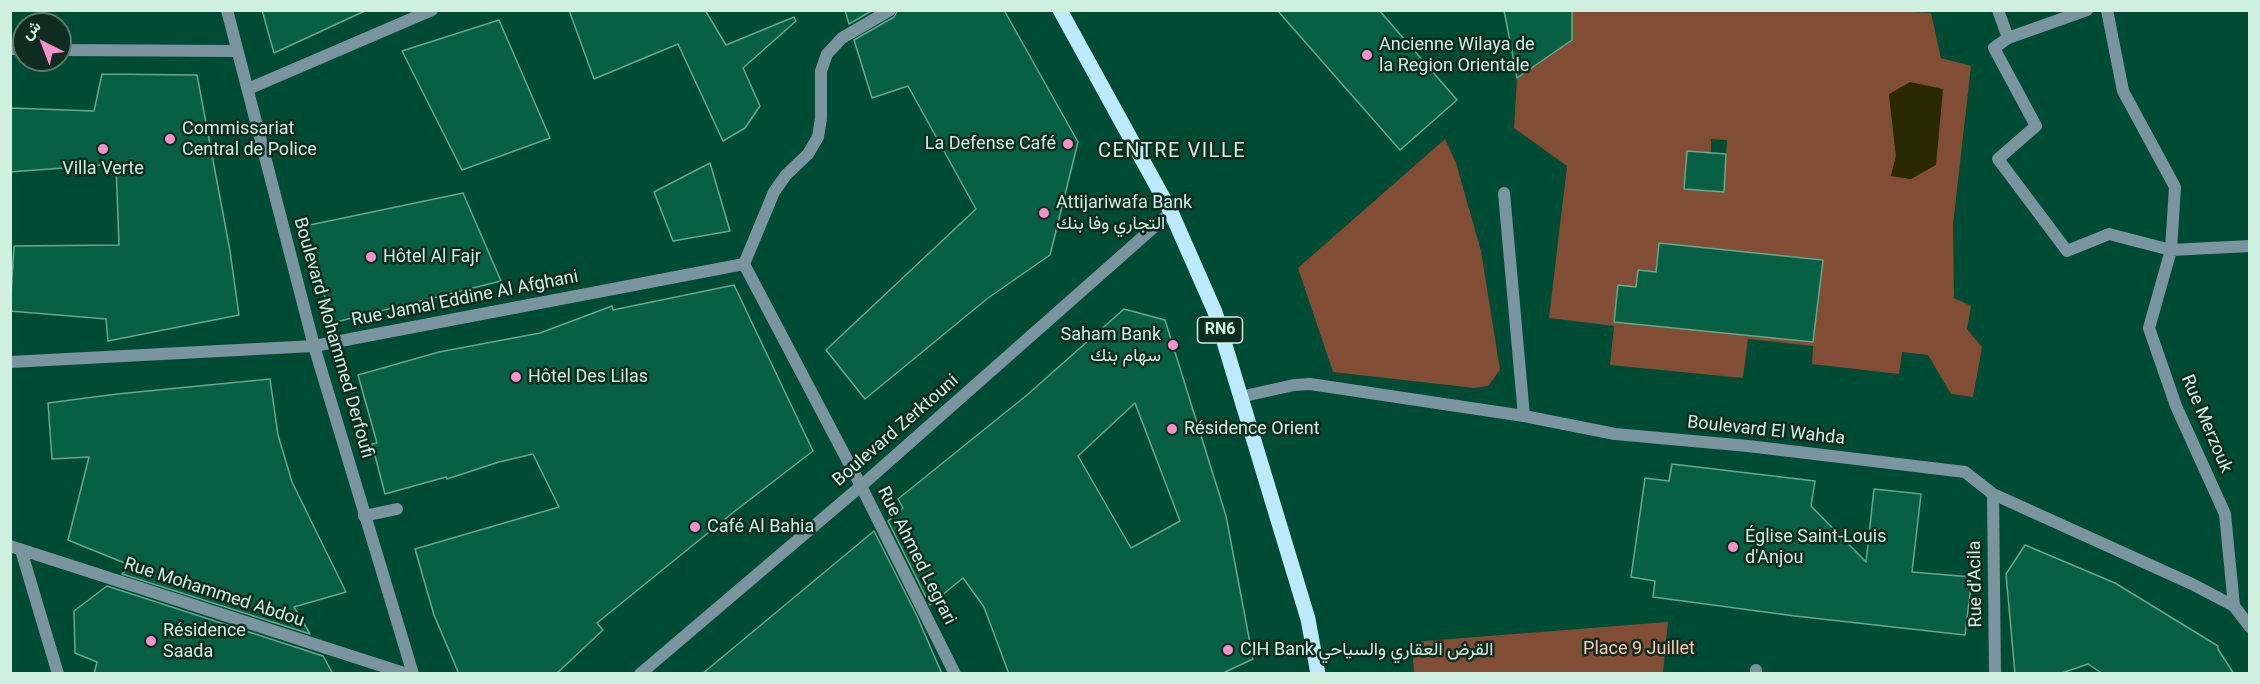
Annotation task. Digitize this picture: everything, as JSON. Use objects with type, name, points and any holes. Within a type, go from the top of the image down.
[{"type":"main road","name":"RN6","points":[[1060,10],[1172,212],[1215,312],[1308,619],[1318,674]]},
{"type":"street","name":"Boulevard Mohammed Derfoufi","points":[[227,10],[314,346],[413,674]]},
{"type":"street","points":[[248,89],[432,10]]},
{"type":"street","points":[[744,264],[774,192],[786,175],[808,154],[819,137],[822,71],[827,54],[842,38],[890,10]]},
{"type":"street","points":[[1998,10],[2008,38]]},
{"type":"street","points":[[2086,10],[2008,38],[1994,48],[2036,126],[1998,159],[2067,250],[2109,234],[2171,250],[2250,246]]},
{"type":"street","points":[[2107,10],[2123,92],[2175,186],[2171,250]]},
{"type":"street","points":[[72,50],[237,51]]},
{"type":"street","points":[[1504,194],[1524,416]]},
{"type":"street","name":"Boulevard Zerktouni","points":[[640,674],[861,486],[1172,212]]},
{"type":"street","name":"Rue Merzouk","points":[[2171,250],[2150,328],[2176,406],[2225,514],[2234,606]]},
{"type":"street","name":"Rue Jamal Eddine Al Afghani","points":[[10,362],[314,346],[744,264]]},
{"type":"street","name":"Rue Ahmed Legrari","points":[[744,264],[861,486],[955,674]]},
{"type":"street","name":"Boulevard El Wahda","points":[[1240,397],[1294,385],[1310,384],[1524,416],[1615,434],[1759,447],[1965,472],[1993,494],[2192,584],[2234,606],[2250,627]]},
{"type":"street","name":"Rue d'Acila","points":[[1993,494],[1995,674]]},
{"type":"street","points":[[364,516],[397,509]]},
{"type":"street","points":[[16,548],[58,674]]},
{"type":"street","name":"Rue Mohammed Abdou","points":[[16,548],[407,674]]},
{"type":"green space","points":[[1872,10],[1931,13],[1941,58],[1971,66],[1953,225],[1954,298],[1971,306],[1967,329],[1982,347],[1973,397],[1951,394],[1928,355],[1902,352],[1899,374],[1812,364],[1813,346],[1748,339],[1743,378],[1610,365],[1614,326],[1549,318],[1567,166],[1514,128],[1517,78],[1572,40],[1572,11]],"holes":[[[1889,94],[1911,179],[1891,176],[1896,156]],[[1711,139],[1727,140],[1724,191],[1711,153]],[[1659,243],[1823,261],[1813,342],[1614,322],[1618,285],[1636,287],[1638,270],[1656,272]]]},
{"type":"green space","points":[[1445,139],[1456,163],[1481,251],[1500,370],[1488,386],[1475,388],[1333,372],[1298,268]]},
{"type":"green space","name":"Place 9 Juillet","points":[[1668,622],[1663,673],[1414,673],[1412,642]]},
{"type":"shaded area","points":[[1910,82],[1943,89],[1936,165],[1911,179],[1891,176],[1896,156],[1889,94]]},
{"type":"building","points":[[262,10],[367,10],[274,53]]},
{"type":"building","points":[[569,10],[705,10],[726,45],[794,17],[796,21],[743,68],[760,106],[745,128],[723,141],[678,44],[594,79]]},
{"type":"building","points":[[845,10],[873,10],[849,24]]},
{"type":"building","points":[[898,10],[1004,10],[1078,142],[1050,255],[988,298],[865,399],[826,350],[976,209],[908,86],[872,98],[854,40],[894,17]]},
{"type":"building","name":"Ancienne Wilaya de la Region Orientale","points":[[1277,10],[1379,10],[1457,100],[1400,150]]},
{"type":"building","points":[[1504,10],[1572,10],[1572,40],[1517,78]]},
{"type":"building","points":[[499,20],[550,138],[462,170],[402,51]]},
{"type":"building","points":[[102,74],[197,75],[230,251],[239,315],[108,341],[106,319],[10,311],[14,246],[119,245],[116,164],[10,172],[10,108],[94,111]]},
{"type":"building","points":[[1687,151],[1726,154],[1724,192],[1684,189]]},
{"type":"building","points":[[710,163],[730,231],[673,241],[654,192]]},
{"type":"building","points":[[463,193],[501,281],[332,323],[305,226]]},
{"type":"building","points":[[1659,243],[1823,260],[1813,342],[1614,322],[1618,285],[1636,287],[1638,270],[1656,272]]},
{"type":"building","points":[[734,285],[813,451],[597,623],[603,630],[556,674],[459,674],[434,615],[415,549],[559,507],[533,454],[385,494],[372,444],[377,443],[358,375],[439,352],[540,333],[612,306],[613,310]]},
{"type":"building","points":[[1124,309],[1165,320],[1226,516],[1253,659],[1221,674],[1009,674],[984,607],[963,578],[930,605],[888,521],[903,508],[898,499],[1027,395]],"holes":[[[1135,403],[1180,521],[1131,548],[1078,456]]]},
{"type":"building","points":[[270,379],[278,435],[292,482],[346,592],[294,607],[310,634],[122,574],[132,566],[68,540],[89,457],[52,459],[48,403]]},
{"type":"building","points":[[1672,464],[1815,481],[1811,506],[1866,562],[1874,489],[1921,494],[1912,572],[1972,577],[1965,635],[1653,597],[1655,581],[1631,577],[1645,478],[1669,481]]},
{"type":"building","points":[[874,531],[917,616],[942,674],[702,674]]},
{"type":"building","points":[[2025,545],[2115,583],[2218,646],[2234,674],[2103,674],[2088,664],[2059,674],[2015,674],[2006,574]]},
{"type":"building","name":"Résidence Saada","points":[[107,586],[323,656],[333,674],[94,674],[97,662],[75,653],[74,611]]},
{"type":"place","name":"Ancienne Wilaya de la Region Orientale","points":[[1367,55]]},
{"type":"place","name":"Commissariat Central de Police","points":[[170,139]]},
{"type":"place","name":"La Defense Café","points":[[1068,144]]},
{"type":"place","name":"Villa Verte","points":[[103,149]]},
{"type":"place","name":"Attijariwafa Bank التجاري وفا بنك","points":[[1044,213]]},
{"type":"place","name":"Hôtel Al Fajr","points":[[371,257]]},
{"type":"place","name":"Saham Bank سهام بنك","points":[[1173,345]]},
{"type":"place","name":"Hôtel Des Lilas","points":[[516,377]]},
{"type":"place","name":"Résidence Orient","points":[[1172,429]]},
{"type":"place","name":"Café Al Bahia","points":[[695,527]]},
{"type":"place","name":"Église Saint-Louis d'Anjou","points":[[1733,547]]},
{"type":"place","name":"Résidence Saada","points":[[151,641]]},
{"type":"place","name":"CIH Bank القرض العقاري والسياحي","points":[[1228,650]]},
{"type":"district","name":"CENTRE VILLE","points":[[1172,152]]}]
